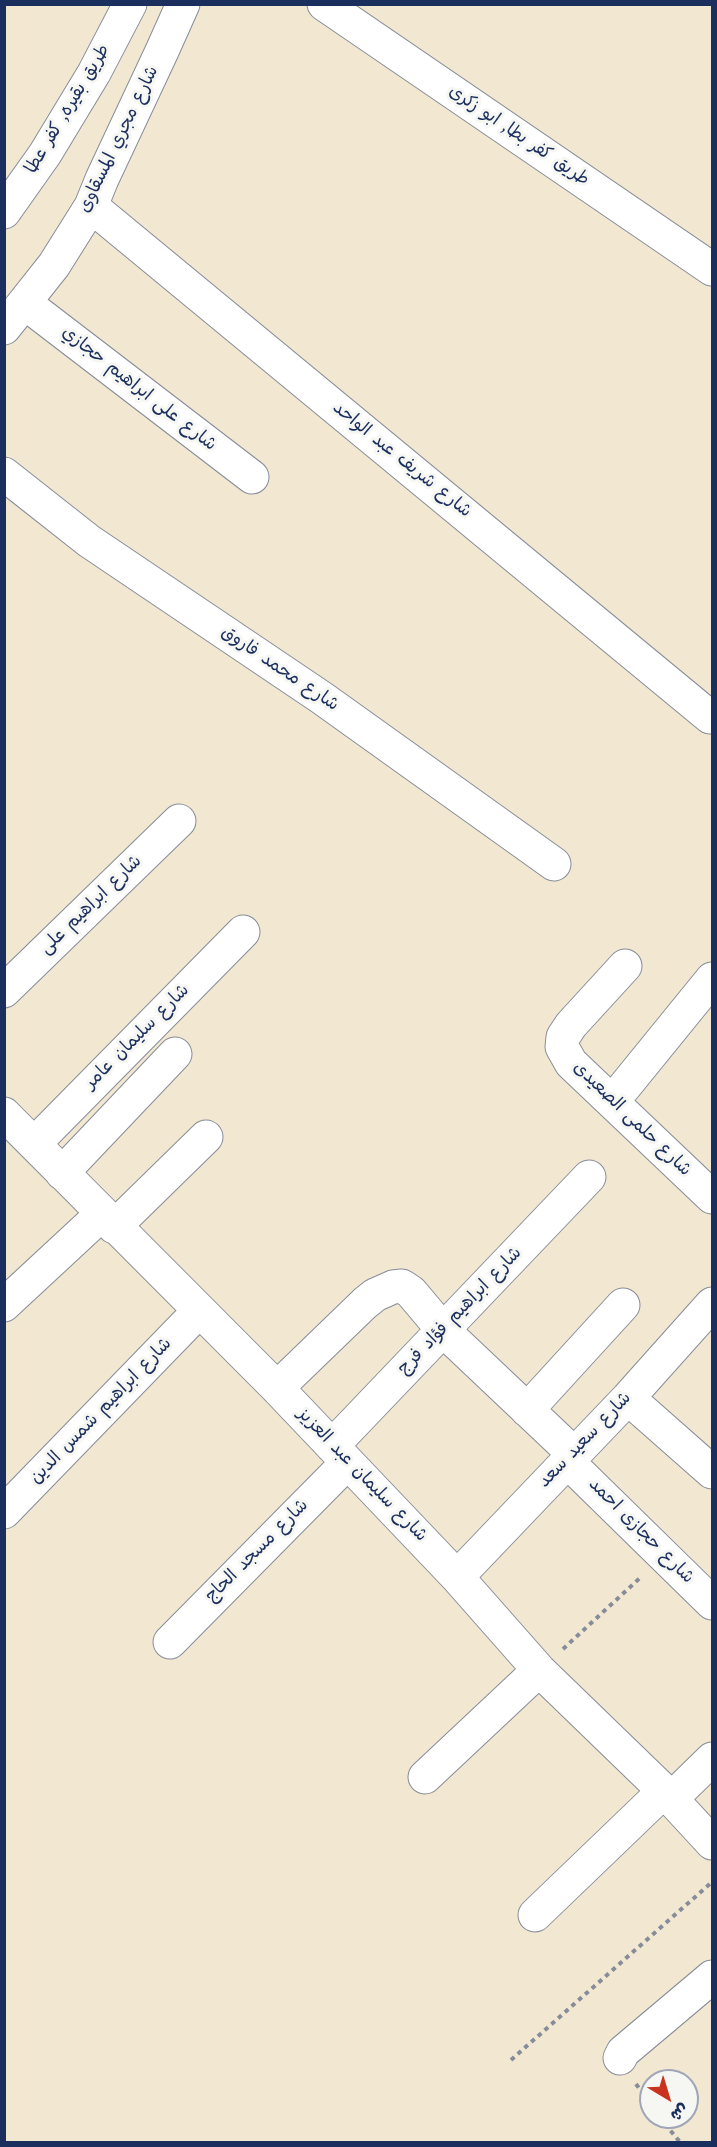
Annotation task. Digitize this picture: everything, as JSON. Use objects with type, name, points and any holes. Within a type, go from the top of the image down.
[{"type":"street","name":"طريق بقيره, كفر عطا","points":[[4,212],[45,154],[94,73],[130,4]]},
{"type":"street","name":"شارع مجري المسقاوى","points":[[4,328],[54,264],[91,206],[183,4]]},
{"type":"street","name":"طريق كفر بطا, ابو زكرى","points":[[324,4],[712,269]]},
{"type":"street","name":"شارع شريف عبد الواحد","points":[[91,206],[710,717]]},
{"type":"street","name":"شارع على ابراهيم حجازي","points":[[25,303],[252,477]]},
{"type":"street","name":"شارع محمد فاروق","points":[[4,474],[89,541],[322,698],[554,864]]},
{"type":"street","name":"شارع ابراهيم على","points":[[4,991],[179,821]]},
{"type":"street","name":"شارع سليمان عامر","points":[[34,1144],[243,932]]},
{"type":"street","name":"شارع حلمى الصعيدى","points":[[625,966],[571,1025],[563,1037],[562,1047],[571,1063],[612,1102],[709,1186]]},
{"type":"street","points":[[612,1102],[712,979]]},
{"type":"street","points":[[62,1173],[176,1054]]},
{"type":"street","name":"شارع سليمان عبد العزيز","points":[[4,1114],[277,1388],[457,1577],[539,1670],[668,1795],[712,1843]]},
{"type":"street","points":[[4,1305],[206,1137]]},
{"type":"street","name":"شارع ابراهيم فؤاد فرج","points":[[339,1454],[443,1330],[589,1177]]},
{"type":"street","name":"شارع حجازى احمد","points":[[277,1388],[365,1303],[375,1295],[393,1287],[402,1286],[411,1292],[443,1330],[527,1410],[664,1556],[712,1603]]},
{"type":"street","name":"شارع سعيد سعد","points":[[457,1577],[628,1398],[712,1304]]},
{"type":"street","points":[[527,1410],[623,1305]]},
{"type":"street","name":"شارع ابراهيم شمس الدين","points":[[4,1512],[199,1311]]},
{"type":"street","points":[[628,1398],[712,1472]]},
{"type":"street","name":"شارع مسجد الحاج","points":[[170,1642],[339,1454]]},
{"type":"street","points":[[425,1777],[539,1670]]},
{"type":"street","points":[[535,1915],[668,1795],[712,1759]]},
{"type":"street","points":[[620,2058],[623,2052],[712,1977]]},
{"type":"path","points":[[539,1670],[664,1556]]},
{"type":"path","points":[[511,2060],[712,1882]]},
{"type":"path","points":[[669,2129],[680,2142]]}]
